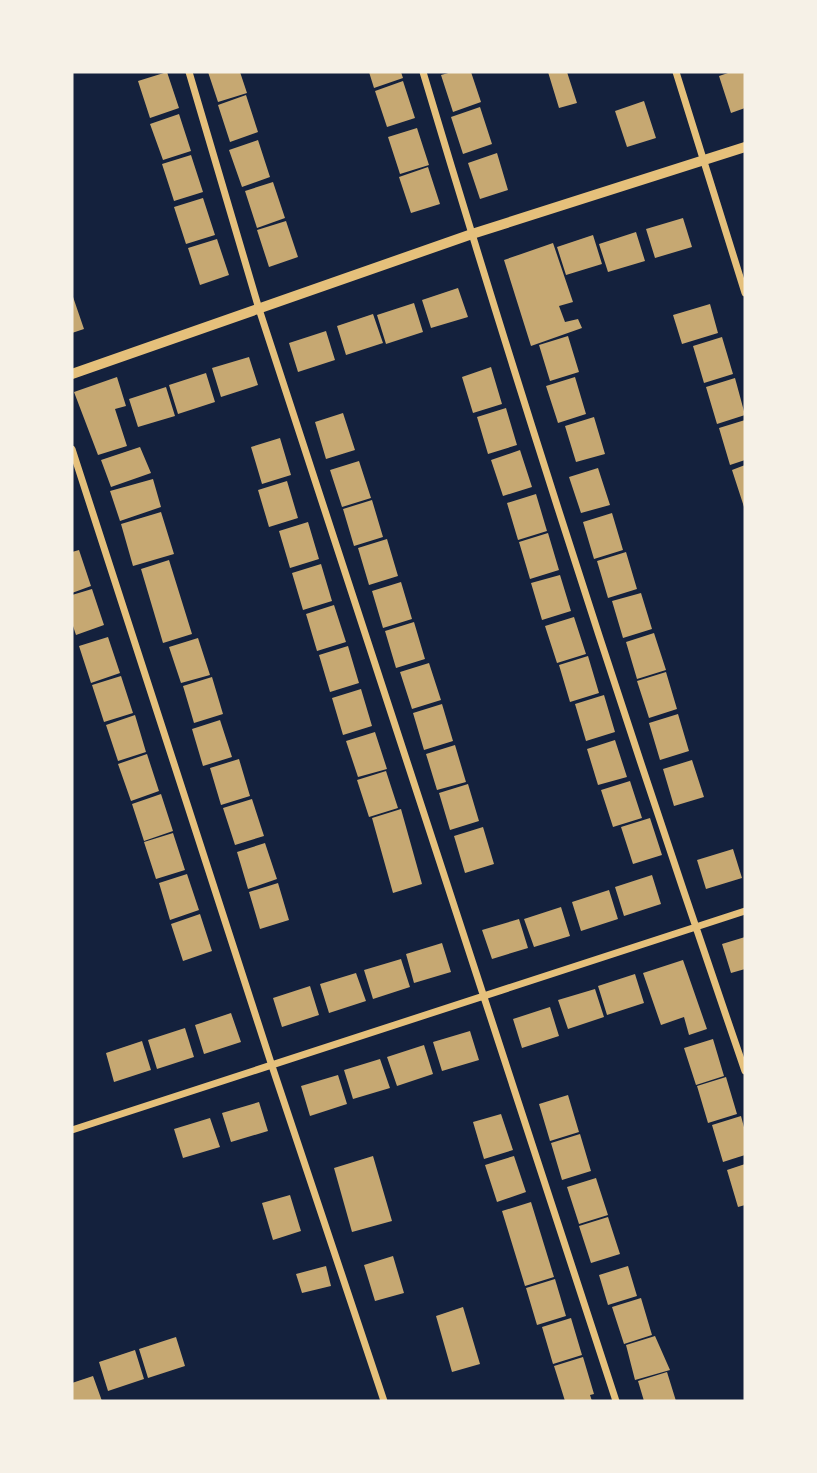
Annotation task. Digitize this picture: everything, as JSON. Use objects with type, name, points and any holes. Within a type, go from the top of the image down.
[{"type":"street","points":[[189,72],[259,309],[616,1401]]},
{"type":"street","points":[[423,72],[472,234],[696,928],[745,1071]]},
{"type":"street","points":[[676,72],[745,293]]},
{"type":"street","points":[[72,374],[472,234],[745,147]]},
{"type":"street","points":[[72,449],[272,1066],[384,1401]]},
{"type":"street","points":[[72,1129],[745,911]]},
{"type":"building","points":[[167,72],[179,108],[150,118],[138,81]]},
{"type":"building","points":[[208,72],[240,72],[247,93],[218,102]]},
{"type":"building","points":[[369,72],[401,72],[403,78],[374,88]]},
{"type":"building","points":[[471,72],[481,102],[453,112],[441,75]]},
{"type":"building","points":[[548,72],[567,72],[577,103],[559,108]]},
{"type":"building","points":[[731,72],[745,72],[745,108],[731,113],[719,76]]},
{"type":"building","points":[[403,81],[415,118],[387,127],[375,91]]},
{"type":"building","points":[[246,95],[258,132],[230,142],[218,105]]},
{"type":"building","points":[[644,101],[656,138],[627,147],[615,111]]},
{"type":"building","points":[[480,107],[492,144],[463,154],[451,117]]},
{"type":"building","points":[[179,114],[191,151],[163,160],[150,124]]},
{"type":"building","points":[[417,128],[429,165],[400,174],[388,137]]},
{"type":"building","points":[[258,140],[270,177],[242,187],[229,150]]},
{"type":"building","points":[[497,153],[508,190],[480,199],[468,163]]},
{"type":"building","points":[[191,155],[203,192],[174,201],[162,164]]},
{"type":"building","points":[[428,167],[440,204],[411,213],[399,177]]},
{"type":"building","points":[[273,182],[285,218],[257,228],[245,191]]},
{"type":"building","points":[[203,198],[215,235],[186,244],[174,207]]},
{"type":"building","points":[[683,218],[692,247],[655,258],[646,229]]},
{"type":"building","points":[[286,221],[298,257],[269,267],[257,230]]},
{"type":"building","points":[[636,232],[645,261],[608,272],[599,244]]},
{"type":"building","points":[[593,235],[602,264],[566,275],[557,247]]},
{"type":"building","points":[[217,239],[229,275],[200,285],[188,248]]},
{"type":"building","points":[[553,243],[573,302],[559,306],[565,322],[578,319],[582,328],[531,346],[504,260]]},
{"type":"building","points":[[458,288],[468,317],[431,328],[422,300]]},
{"type":"building","points":[[72,294],[84,329],[72,333]]},
{"type":"building","points":[[414,303],[423,332],[386,344],[377,315]]},
{"type":"building","points":[[710,304],[718,333],[682,344],[673,315]]},
{"type":"building","points":[[373,314],[383,343],[346,355],[337,326]]},
{"type":"building","points":[[326,331],[335,360],[298,372],[289,343]]},
{"type":"building","points":[[568,336],[579,372],[550,381],[539,345]]},
{"type":"building","points":[[722,337],[733,374],[704,383],[693,346]]},
{"type":"building","points":[[249,357],[258,385],[221,397],[212,368]]},
{"type":"building","points":[[491,367],[502,404],[473,413],[462,377]]},
{"type":"building","points":[[206,373],[215,402],[178,414],[169,385]]},
{"type":"building","points":[[117,377],[126,406],[115,409],[127,446],[98,455],[74,392]]},
{"type":"building","points":[[575,377],[586,414],[558,423],[546,386]]},
{"type":"building","points":[[735,378],[745,415],[717,424],[706,387]]},
{"type":"building","points":[[166,387],[175,416],[138,427],[129,399]]},
{"type":"building","points":[[506,408],[517,445],[488,454],[477,417]]},
{"type":"building","points":[[343,413],[355,450],[326,459],[315,422]]},
{"type":"building","points":[[594,417],[605,454],[576,462],[565,426]]},
{"type":"building","points":[[745,420],[745,460],[730,465],[719,428]]},
{"type":"building","points":[[280,438],[291,475],[262,484],[251,447]]},
{"type":"building","points":[[140,447],[151,473],[111,487],[101,460]]},
{"type":"building","points":[[520,450],[532,487],[503,496],[491,460]]},
{"type":"building","points":[[359,461],[371,498],[342,507],[330,470]]},
{"type":"building","points":[[745,465],[745,510],[732,470]]},
{"type":"building","points":[[598,468],[610,505],[581,513],[569,477]]},
{"type":"building","points":[[153,479],[161,507],[120,521],[110,491]]},
{"type":"building","points":[[287,481],[298,518],[269,527],[258,490]]},
{"type":"building","points":[[536,494],[547,531],[518,540],[507,503]]},
{"type":"building","points":[[372,500],[383,537],[354,546],[343,509]]},
{"type":"building","points":[[161,512],[174,554],[133,566],[121,524]]},
{"type":"building","points":[[612,513],[623,550],[594,559],[583,522]]},
{"type":"building","points":[[308,522],[319,559],[290,568],[279,531]]},
{"type":"building","points":[[548,533],[559,570],[530,579],[519,542]]},
{"type":"building","points":[[387,539],[398,576],[369,585],[358,548]]},
{"type":"building","points":[[79,550],[91,586],[72,593],[72,552]]},
{"type":"building","points":[[626,552],[637,589],[608,598],[597,561]]},
{"type":"building","points":[[169,560],[192,634],[163,643],[141,569]]},
{"type":"building","points":[[321,564],[332,601],[303,610],[292,573]]},
{"type":"building","points":[[560,575],[571,611],[542,620],[531,583]]},
{"type":"building","points":[[401,582],[412,619],[383,628],[372,591]]},
{"type":"building","points":[[92,589],[104,625],[76,635],[72,623],[72,595]]},
{"type":"building","points":[[641,593],[652,629],[623,638],[612,601]]},
{"type":"building","points":[[334,605],[346,642],[317,651],[306,614]]},
{"type":"building","points":[[574,617],[586,654],[557,663],[545,626]]},
{"type":"building","points":[[414,622],[425,659],[396,668],[385,631]]},
{"type":"building","points":[[654,633],[666,670],[637,679],[626,642]]},
{"type":"building","points":[[108,637],[120,673],[91,683],[79,646]]},
{"type":"building","points":[[198,638],[210,675],[181,683],[169,647]]},
{"type":"building","points":[[348,646],[359,683],[330,692],[319,655]]},
{"type":"building","points":[[588,656],[599,693],[570,702],[559,665]]},
{"type":"building","points":[[429,663],[441,700],[412,709],[400,672]]},
{"type":"building","points":[[666,672],[677,709],[649,718],[637,681]]},
{"type":"building","points":[[121,676],[133,713],[104,722],[92,685]]},
{"type":"building","points":[[212,677],[223,714],[194,723],[183,686]]},
{"type":"building","points":[[361,689],[372,726],[343,735],[332,698]]},
{"type":"building","points":[[604,695],[615,732],[586,741],[575,704]]},
{"type":"building","points":[[442,704],[453,741],[424,750],[413,713]]},
{"type":"building","points":[[678,714],[689,751],[660,760],[649,723]]},
{"type":"building","points":[[135,715],[146,752],[118,761],[106,725]]},
{"type":"building","points":[[220,720],[232,757],[203,766],[192,729]]},
{"type":"building","points":[[375,732],[387,769],[358,777],[346,741]]},
{"type":"building","points":[[615,740],[627,777],[598,785],[587,749]]},
{"type":"building","points":[[455,745],[466,782],[437,790],[426,754]]},
{"type":"building","points":[[147,754],[159,791],[131,801],[118,764]]},
{"type":"building","points":[[239,759],[250,796],[221,805],[210,768]]},
{"type":"building","points":[[692,760],[704,797],[674,806],[663,769]]},
{"type":"building","points":[[386,771],[398,808],[369,817],[357,780]]},
{"type":"building","points":[[630,781],[642,818],[613,827],[601,790]]},
{"type":"building","points":[[468,784],[479,821],[450,830],[439,793]]},
{"type":"building","points":[[161,794],[173,831],[144,841],[132,804]]},
{"type":"building","points":[[252,799],[264,836],[235,845],[223,808]]},
{"type":"building","points":[[401,809],[422,884],[393,893],[372,818]]},
{"type":"building","points":[[650,818],[662,855],[633,864],[621,827]]},
{"type":"building","points":[[483,827],[494,864],[465,873],[454,836]]},
{"type":"building","points":[[173,833],[185,870],[156,879],[144,842]]},
{"type":"building","points":[[265,843],[277,879],[248,889],[237,852]]},
{"type":"building","points":[[733,849],[742,878],[706,889],[697,860]]},
{"type":"building","points":[[187,874],[199,910],[170,920],[159,883]]},
{"type":"building","points":[[652,875],[661,904],[624,916],[615,887]]},
{"type":"building","points":[[278,883],[289,920],[260,929],[249,892]]},
{"type":"building","points":[[609,890],[618,919],[581,931],[572,902]]},
{"type":"building","points":[[561,907],[570,936],[534,947],[524,919]]},
{"type":"building","points":[[200,914],[212,951],[183,961],[171,924]]},
{"type":"building","points":[[519,919],[528,948],[492,959],[482,930]]},
{"type":"building","points":[[745,937],[745,969],[731,973],[722,944]]},
{"type":"building","points":[[442,943],[451,972],[414,983],[406,954]]},
{"type":"building","points":[[401,959],[410,987],[373,999],[364,970]]},
{"type":"building","points":[[683,960],[707,1029],[689,1035],[684,1017],[661,1025],[643,973]]},
{"type":"building","points":[[356,973],[366,1001],[329,1013],[320,984]]},
{"type":"building","points":[[635,974],[644,1003],[607,1015],[598,986]]},
{"type":"building","points":[[310,986],[319,1015],[282,1027],[273,998]]},
{"type":"building","points":[[595,989],[604,1017],[568,1029],[558,1000]]},
{"type":"building","points":[[550,1007],[559,1036],[522,1048],[513,1019]]},
{"type":"building","points":[[231,1013],[241,1042],[204,1054],[195,1025]]},
{"type":"building","points":[[185,1028],[194,1057],[157,1069],[148,1040]]},
{"type":"building","points":[[470,1031],[479,1060],[442,1071],[433,1042]]},
{"type":"building","points":[[713,1039],[724,1076],[696,1085],[684,1048]]},
{"type":"building","points":[[142,1041],[151,1070],[114,1082],[106,1053]]},
{"type":"building","points":[[424,1045],[433,1074],[397,1086],[387,1057]]},
{"type":"building","points":[[380,1059],[390,1088],[353,1099],[344,1070]]},
{"type":"building","points":[[338,1075],[347,1104],[310,1116],[301,1086]]},
{"type":"building","points":[[726,1077],[737,1114],[708,1123],[697,1086]]},
{"type":"building","points":[[568,1095],[579,1132],[550,1141],[539,1104]]},
{"type":"building","points":[[259,1102],[268,1131],[231,1142],[222,1113]]},
{"type":"building","points":[[501,1114],[513,1150],[484,1159],[473,1122]]},
{"type":"building","points":[[741,1116],[745,1131],[745,1155],[723,1162],[712,1125]]},
{"type":"building","points":[[210,1118],[220,1147],[183,1158],[174,1129]]},
{"type":"building","points":[[580,1134],[591,1171],[562,1180],[551,1143]]},
{"type":"building","points":[[373,1156],[392,1221],[352,1232],[334,1168]]},
{"type":"building","points":[[514,1156],[526,1192],[497,1202],[485,1165]]},
{"type":"building","points":[[745,1164],[745,1205],[738,1207],[727,1170]]},
{"type":"building","points":[[596,1178],[608,1215],[579,1224],[567,1187]]},
{"type":"building","points":[[290,1195],[301,1231],[273,1240],[262,1203]]},
{"type":"building","points":[[531,1202],[554,1277],[525,1286],[502,1211]]},
{"type":"building","points":[[608,1217],[620,1254],[591,1263],[579,1226]]},
{"type":"building","points":[[393,1256],[404,1293],[375,1301],[364,1265]]},
{"type":"building","points":[[326,1266],[331,1286],[302,1293],[296,1274]]},
{"type":"building","points":[[628,1266],[637,1296],[608,1305],[599,1275]]},
{"type":"building","points":[[555,1279],[566,1316],[537,1325],[526,1288]]},
{"type":"building","points":[[641,1298],[652,1335],[624,1344],[612,1307]]},
{"type":"building","points":[[463,1307],[480,1364],[452,1372],[436,1316]]},
{"type":"building","points":[[571,1318],[582,1355],[553,1364],[542,1327]]},
{"type":"building","points":[[655,1336],[670,1370],[635,1380],[626,1345]]},
{"type":"building","points":[[176,1337],[185,1366],[148,1378],[139,1349]]},
{"type":"building","points":[[135,1350],[144,1379],[108,1391],[99,1362]]},
{"type":"building","points":[[583,1357],[594,1394],[590,1395],[592,1401],[565,1401],[554,1366]]},
{"type":"building","points":[[667,1372],[676,1401],[644,1401],[638,1381]]},
{"type":"building","points":[[93,1376],[102,1401],[72,1401],[72,1383]]}]
